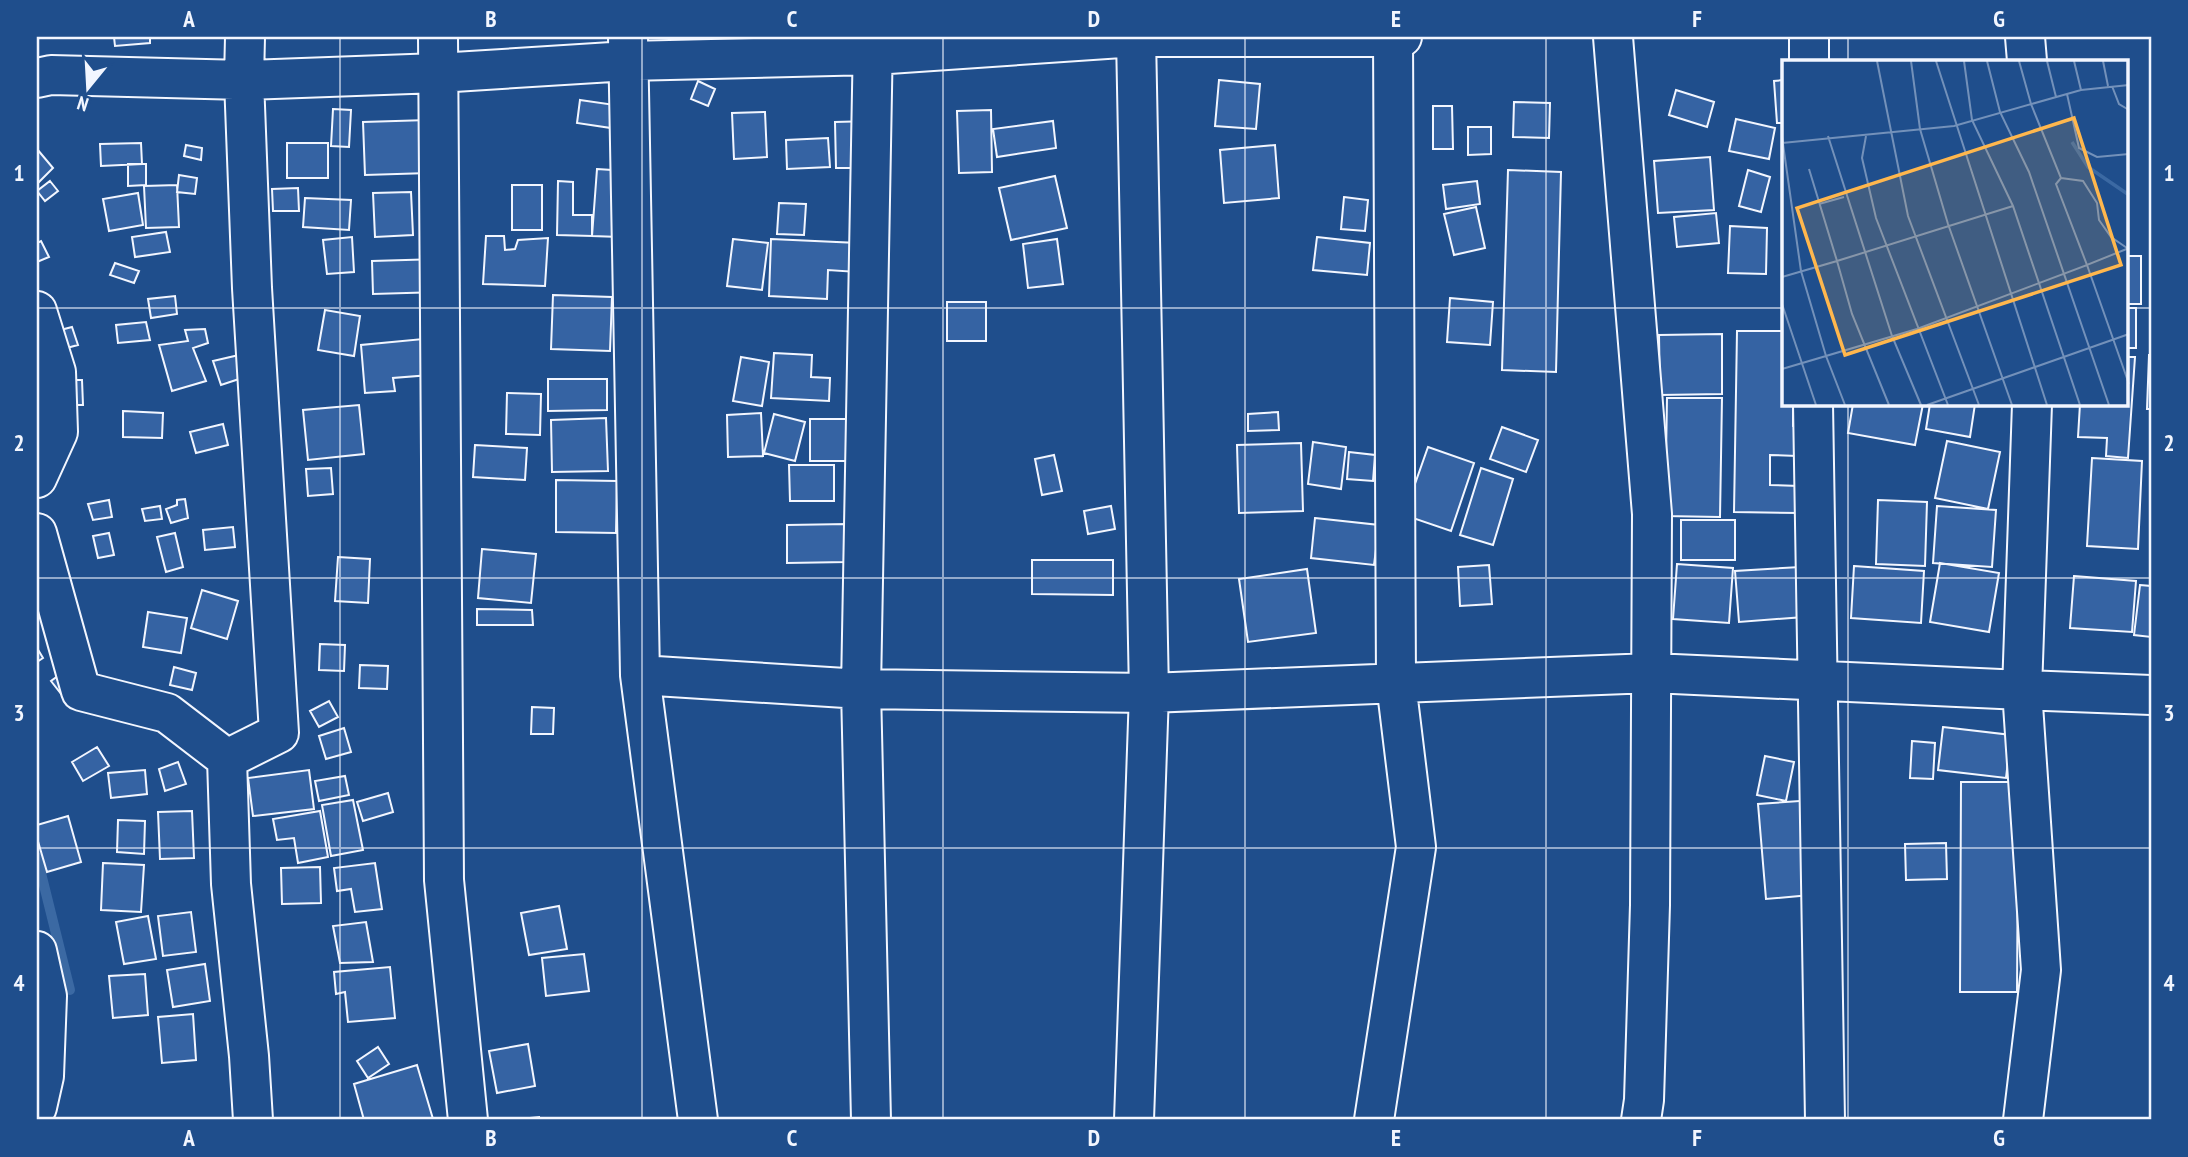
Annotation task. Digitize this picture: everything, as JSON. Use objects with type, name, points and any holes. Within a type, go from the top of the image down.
[{"type":"street","points":[[228,759],[279,733],[253,302],[244,79],[245,37]]},
{"type":"street","points":[[37,78],[51,75],[244,79],[438,55],[628,49],[873,46],[1136,37],[1402,37]]},
{"type":"street","points":[[1134,1120],[1149,693],[1136,37]]},
{"type":"street","points":[[1374,1120],[1416,847],[1396,683],[1393,37]]},
{"type":"street","points":[[1614,37],[1652,514],[1650,905],[1644,1100],[1641,1120]]},
{"type":"street","points":[[1809,37],[1809,60]]},
{"type":"street","points":[[2025,37],[2027,60]]},
{"type":"street","points":[[871,1120],[861,689],[873,46]]},
{"type":"street","points":[[628,49],[640,675],[698,1120]]},
{"type":"street","points":[[438,55],[444,880],[468,1120]]},
{"type":"street","points":[[37,311],[56,372],[58,432],[37,478]]},
{"type":"street","points":[[1813,406],[1825,1120]]},
{"type":"street","points":[[2023,1120],[2042,970],[2022,690],[2032,406]]},
{"type":"street","points":[[37,533],[80,691],[167,713],[228,759]]},
{"type":"street","points":[[640,675],[861,689],[1149,693],[1652,673],[2151,695]]},
{"type":"street","points":[[228,759],[231,884],[250,1056],[253,1120]]},
{"type":"street","points":[[37,951],[47,996],[44,1076],[37,1107]]},
{"type":"building","points":[[114,37],[150,37],[150,43],[115,46]]},
{"type":"building","points":[[682,37],[702,37],[703,41],[683,43]]},
{"type":"building","points":[[1219,80],[1260,84],[1256,129],[1215,126]]},
{"type":"building","points":[[1782,80],[1782,123],[1777,123],[1774,81]]},
{"type":"building","points":[[698,81],[715,89],[708,106],[691,99]]},
{"type":"building","points":[[1676,90],[1714,102],[1707,127],[1669,115]]},
{"type":"building","points":[[580,100],[615,105],[611,128],[577,123]]},
{"type":"building","points":[[1514,102],[1550,103],[1549,138],[1513,137]]},
{"type":"building","points":[[1433,106],[1452,106],[1453,149],[1433,149]]},
{"type":"building","points":[[333,109],[351,110],[349,147],[331,146]]},
{"type":"building","points":[[991,110],[992,172],[959,173],[957,111]]},
{"type":"building","points":[[765,112],[767,157],[734,159],[732,113]]},
{"type":"building","points":[[1736,119],[1775,128],[1769,159],[1729,151]]},
{"type":"building","points":[[428,120],[429,173],[365,175],[363,122]]},
{"type":"building","points":[[871,121],[872,168],[836,168],[835,122]]},
{"type":"building","points":[[1053,121],[1056,148],[997,157],[993,129]]},
{"type":"building","points":[[1468,127],[1491,127],[1491,154],[1468,155]]},
{"type":"building","points":[[828,138],[830,167],[787,169],[786,140]]},
{"type":"building","points":[[141,143],[142,164],[101,166],[100,144]]},
{"type":"building","points":[[287,143],[328,143],[328,178],[287,178]]},
{"type":"building","points":[[186,145],[202,148],[201,160],[184,156]]},
{"type":"building","points":[[1275,145],[1279,198],[1224,203],[1220,150]]},
{"type":"building","points":[[37,149],[53,168],[37,184]]},
{"type":"building","points":[[1710,157],[1714,210],[1658,213],[1654,161]]},
{"type":"building","points":[[128,164],[146,164],[146,185],[128,186]]},
{"type":"building","points":[[597,169],[627,171],[620,237],[592,236]]},
{"type":"building","points":[[1508,170],[1561,172],[1556,372],[1502,370]]},
{"type":"building","points":[[1748,170],[1770,177],[1761,212],[1739,206]]},
{"type":"building","points":[[179,175],[197,178],[195,194],[177,192]]},
{"type":"building","points":[[1055,176],[1067,228],[1011,240],[999,188]]},
{"type":"building","points":[[50,181],[58,191],[45,201],[37,191]]},
{"type":"building","points":[[558,181],[573,182],[573,215],[592,215],[592,236],[557,235]]},
{"type":"building","points":[[1477,181],[1480,204],[1446,209],[1443,185]]},
{"type":"building","points":[[177,185],[179,227],[146,228],[144,186]]},
{"type":"building","points":[[512,185],[542,185],[542,230],[512,230]]},
{"type":"building","points":[[298,188],[299,211],[273,211],[272,189]]},
{"type":"building","points":[[411,192],[413,235],[375,237],[373,193]]},
{"type":"building","points":[[138,193],[143,225],[109,231],[103,199]]},
{"type":"building","points":[[1344,197],[1368,200],[1365,231],[1341,229]]},
{"type":"building","points":[[305,198],[351,200],[349,230],[303,227]]},
{"type":"building","points":[[779,203],[806,204],[804,235],[777,234]]},
{"type":"building","points":[[1476,207],[1485,248],[1454,255],[1444,214]]},
{"type":"building","points":[[1716,213],[1719,243],[1677,247],[1674,217]]},
{"type":"building","points":[[1730,226],[1767,228],[1766,274],[1728,273]]},
{"type":"building","points":[[166,232],[170,252],[135,257],[132,237]]},
{"type":"building","points":[[486,236],[504,236],[505,250],[515,249],[518,240],[548,238],[545,286],[483,284]]},
{"type":"building","points":[[352,237],[354,272],[327,274],[323,240]]},
{"type":"building","points":[[1317,237],[1370,243],[1367,275],[1313,270]]},
{"type":"building","points":[[733,239],[768,243],[762,290],[727,286]]},
{"type":"building","points":[[771,239],[858,243],[857,272],[828,270],[827,299],[769,296]]},
{"type":"building","points":[[1057,239],[1063,284],[1028,288],[1023,244]]},
{"type":"building","points":[[41,241],[49,257],[37,262],[37,243]]},
{"type":"building","points":[[2128,256],[2141,256],[2141,304],[2128,304]]},
{"type":"building","points":[[439,259],[440,292],[373,294],[372,261]]},
{"type":"building","points":[[115,263],[139,271],[134,283],[110,275]]},
{"type":"building","points":[[553,295],[612,297],[610,351],[551,349]]},
{"type":"building","points":[[175,296],[177,314],[151,318],[148,299]]},
{"type":"building","points":[[1450,298],[1493,302],[1490,345],[1447,342]]},
{"type":"building","points":[[947,302],[986,302],[986,341],[947,341]]},
{"type":"building","points":[[2128,308],[2136,308],[2136,348],[2128,348]]},
{"type":"building","points":[[325,310],[360,316],[354,356],[318,350]]},
{"type":"building","points":[[146,322],[150,340],[118,343],[116,325]]},
{"type":"building","points":[[72,327],[78,345],[55,351],[49,333]]},
{"type":"building","points":[[205,329],[208,343],[193,348],[206,381],[172,391],[159,345],[188,341],[185,330]]},
{"type":"building","points":[[1737,331],[1782,331],[1782,406],[1793,406],[1793,426],[1797,427],[1797,456],[1770,455],[1770,485],[1799,486],[1799,513],[1734,512]]},
{"type":"building","points":[[1722,334],[1722,394],[1660,395],[1659,335]]},
{"type":"building","points":[[423,339],[430,375],[393,378],[395,391],[365,393],[361,345]]},
{"type":"building","points":[[774,353],[812,355],[811,377],[830,378],[829,401],[771,398]]},
{"type":"building","points":[[239,355],[245,377],[221,385],[213,361]]},
{"type":"building","points":[[2149,355],[2151,409],[2147,409]]},
{"type":"building","points":[[741,357],[769,362],[762,406],[733,401]]},
{"type":"building","points":[[2128,357],[2135,357],[2128,458],[2106,456],[2107,438],[2078,437],[2080,406],[2128,406]]},
{"type":"building","points":[[548,379],[607,379],[607,410],[548,411]]},
{"type":"building","points":[[67,380],[82,380],[83,405],[68,405]]},
{"type":"building","points":[[507,393],[541,394],[540,435],[506,434]]},
{"type":"building","points":[[1667,398],[1722,398],[1720,517],[1665,516]]},
{"type":"building","points":[[359,405],[364,454],[308,460],[303,410]]},
{"type":"building","points":[[1853,406],[1923,406],[1915,445],[1848,433]]},
{"type":"building","points":[[1930,406],[1975,406],[1970,437],[1926,429]]},
{"type":"building","points":[[123,411],[163,413],[162,438],[123,437]]},
{"type":"building","points":[[1278,412],[1279,430],[1248,431],[1248,414]]},
{"type":"building","points":[[761,413],[763,456],[728,457],[727,415]]},
{"type":"building","points":[[774,414],[805,422],[795,461],[764,453]]},
{"type":"building","points":[[606,418],[608,471],[552,472],[551,420]]},
{"type":"building","points":[[810,419],[853,419],[853,461],[810,461]]},
{"type":"building","points":[[223,424],[228,445],[196,453],[190,432]]},
{"type":"building","points":[[1502,427],[1538,440],[1526,472],[1490,459]]},
{"type":"building","points":[[1947,441],[2000,452],[1988,509],[1935,498]]},
{"type":"building","points":[[1313,442],[1346,447],[1341,489],[1308,484]]},
{"type":"building","points":[[1301,443],[1303,511],[1239,513],[1237,445]]},
{"type":"building","points":[[475,445],[527,448],[525,480],[473,477]]},
{"type":"building","points":[[1428,447],[1474,463],[1451,531],[1404,515]]},
{"type":"building","points":[[1349,452],[1375,455],[1373,481],[1347,479]]},
{"type":"building","points":[[1054,455],[1062,491],[1042,495],[1035,459]]},
{"type":"building","points":[[2092,458],[2142,461],[2138,549],[2087,546]]},
{"type":"building","points":[[789,465],[834,465],[834,501],[790,501]]},
{"type":"building","points":[[331,468],[333,494],[308,496],[306,469]]},
{"type":"building","points":[[1481,468],[1513,479],[1493,545],[1460,535]]},
{"type":"building","points":[[556,480],[617,481],[616,533],[556,532]]},
{"type":"building","points":[[185,499],[188,518],[171,523],[166,509],[177,505],[177,500]]},
{"type":"building","points":[[109,500],[112,517],[93,520],[88,504]]},
{"type":"building","points":[[1878,500],[1927,502],[1925,566],[1876,564]]},
{"type":"building","points":[[160,506],[162,519],[145,521],[142,509]]},
{"type":"building","points":[[1111,506],[1115,529],[1088,534],[1084,511]]},
{"type":"building","points":[[1937,506],[1996,510],[1992,567],[1933,563]]},
{"type":"building","points":[[1315,518],[1379,525],[1374,565],[1311,558]]},
{"type":"building","points":[[1681,520],[1735,520],[1735,560],[1681,560]]},
{"type":"building","points":[[847,524],[847,562],[787,563],[787,525]]},
{"type":"building","points":[[233,527],[235,547],[205,550],[203,530]]},
{"type":"building","points":[[109,533],[114,555],[98,558],[93,536]]},
{"type":"building","points":[[175,533],[183,567],[166,572],[157,537]]},
{"type":"building","points":[[482,549],[536,554],[531,603],[478,598]]},
{"type":"building","points":[[338,557],[370,559],[368,603],[335,601]]},
{"type":"building","points":[[1032,560],[1113,560],[1113,595],[1032,594]]},
{"type":"building","points":[[1940,563],[1999,573],[1989,632],[1930,622]]},
{"type":"building","points":[[1677,564],[1733,568],[1729,623],[1673,619]]},
{"type":"building","points":[[1489,565],[1492,604],[1460,606],[1458,567]]},
{"type":"building","points":[[1854,566],[1924,571],[1921,623],[1851,618]]},
{"type":"building","points":[[1800,567],[1804,617],[1739,622],[1735,571]]},
{"type":"building","points":[[1307,569],[1316,633],[1248,642],[1239,579]]},
{"type":"building","points":[[2074,576],[2136,581],[2132,632],[2070,628]]},
{"type":"building","points":[[2140,585],[2151,586],[2151,637],[2134,635]]},
{"type":"building","points":[[202,590],[238,601],[227,639],[191,628]]},
{"type":"building","points":[[477,609],[532,610],[533,625],[477,625]]},
{"type":"building","points":[[148,612],[187,618],[181,653],[143,647]]},
{"type":"building","points":[[320,644],[345,645],[344,671],[319,670]]},
{"type":"building","points":[[37,648],[43,658],[37,662]]},
{"type":"building","points":[[360,665],[388,666],[387,689],[359,688]]},
{"type":"building","points":[[174,667],[196,673],[192,690],[170,685]]},
{"type":"building","points":[[69,668],[62,695],[51,681]]},
{"type":"building","points":[[329,701],[338,717],[319,727],[310,711]]},
{"type":"building","points":[[532,707],[554,708],[553,734],[531,734]]},
{"type":"building","points":[[1943,727],[2011,735],[2006,778],[1938,770]]},
{"type":"building","points":[[344,728],[351,752],[326,759],[319,736]]},
{"type":"building","points":[[1912,741],[1935,743],[1933,779],[1910,778]]},
{"type":"building","points":[[97,747],[109,766],[83,781],[72,762]]},
{"type":"building","points":[[1765,756],[1794,762],[1786,801],[1757,795]]},
{"type":"building","points":[[178,762],[186,784],[165,791],[159,769]]},
{"type":"building","points":[[145,770],[147,794],[111,798],[108,773]]},
{"type":"building","points":[[309,770],[314,809],[253,816],[248,778]]},
{"type":"building","points":[[345,776],[349,795],[319,801],[315,781]]},
{"type":"building","points":[[1961,782],[2012,782],[2012,833],[2018,833],[2017,992],[1960,992]]},
{"type":"building","points":[[388,793],[393,812],[363,821],[357,802]]},
{"type":"building","points":[[353,800],[363,850],[331,856],[322,805]]},
{"type":"building","points":[[1814,800],[1821,894],[1766,899],[1758,804]]},
{"type":"building","points":[[192,811],[194,858],[160,859],[158,812]]},
{"type":"building","points":[[320,811],[328,857],[298,863],[294,838],[277,840],[273,819]]},
{"type":"building","points":[[68,816],[81,862],[47,872],[37,838],[37,825]]},
{"type":"building","points":[[118,820],[145,821],[144,854],[117,852]]},
{"type":"building","points":[[1946,843],[1947,879],[1906,880],[1905,844]]},
{"type":"building","points":[[103,863],[144,865],[141,912],[101,910]]},
{"type":"building","points":[[375,863],[382,909],[355,912],[351,889],[337,891],[334,868]]},
{"type":"building","points":[[320,867],[321,903],[282,904],[281,868]]},
{"type":"building","points":[[559,906],[567,949],[529,955],[521,913]]},
{"type":"building","points":[[191,912],[196,952],[163,956],[158,916]]},
{"type":"building","points":[[148,916],[156,959],[124,964],[116,922]]},
{"type":"building","points":[[366,922],[373,962],[340,963],[333,926]]},
{"type":"building","points":[[584,954],[589,991],[546,996],[542,958]]},
{"type":"building","points":[[205,964],[210,1001],[173,1007],[167,970]]},
{"type":"building","points":[[390,967],[395,1018],[348,1022],[345,992],[336,994],[334,972]]},
{"type":"building","points":[[145,974],[148,1015],[113,1018],[109,976]]},
{"type":"building","points":[[193,1014],[196,1060],[162,1063],[158,1017]]},
{"type":"building","points":[[528,1044],[535,1086],[497,1093],[489,1051]]},
{"type":"building","points":[[378,1047],[389,1064],[368,1078],[357,1061]]},
{"type":"building","points":[[417,1065],[433,1119],[364,1120],[354,1084]]},
{"type":"building","points":[[539,1117],[539,1120],[509,1120]]},
{"type":"waterway","points":[[37,857],[70,990]]}]
